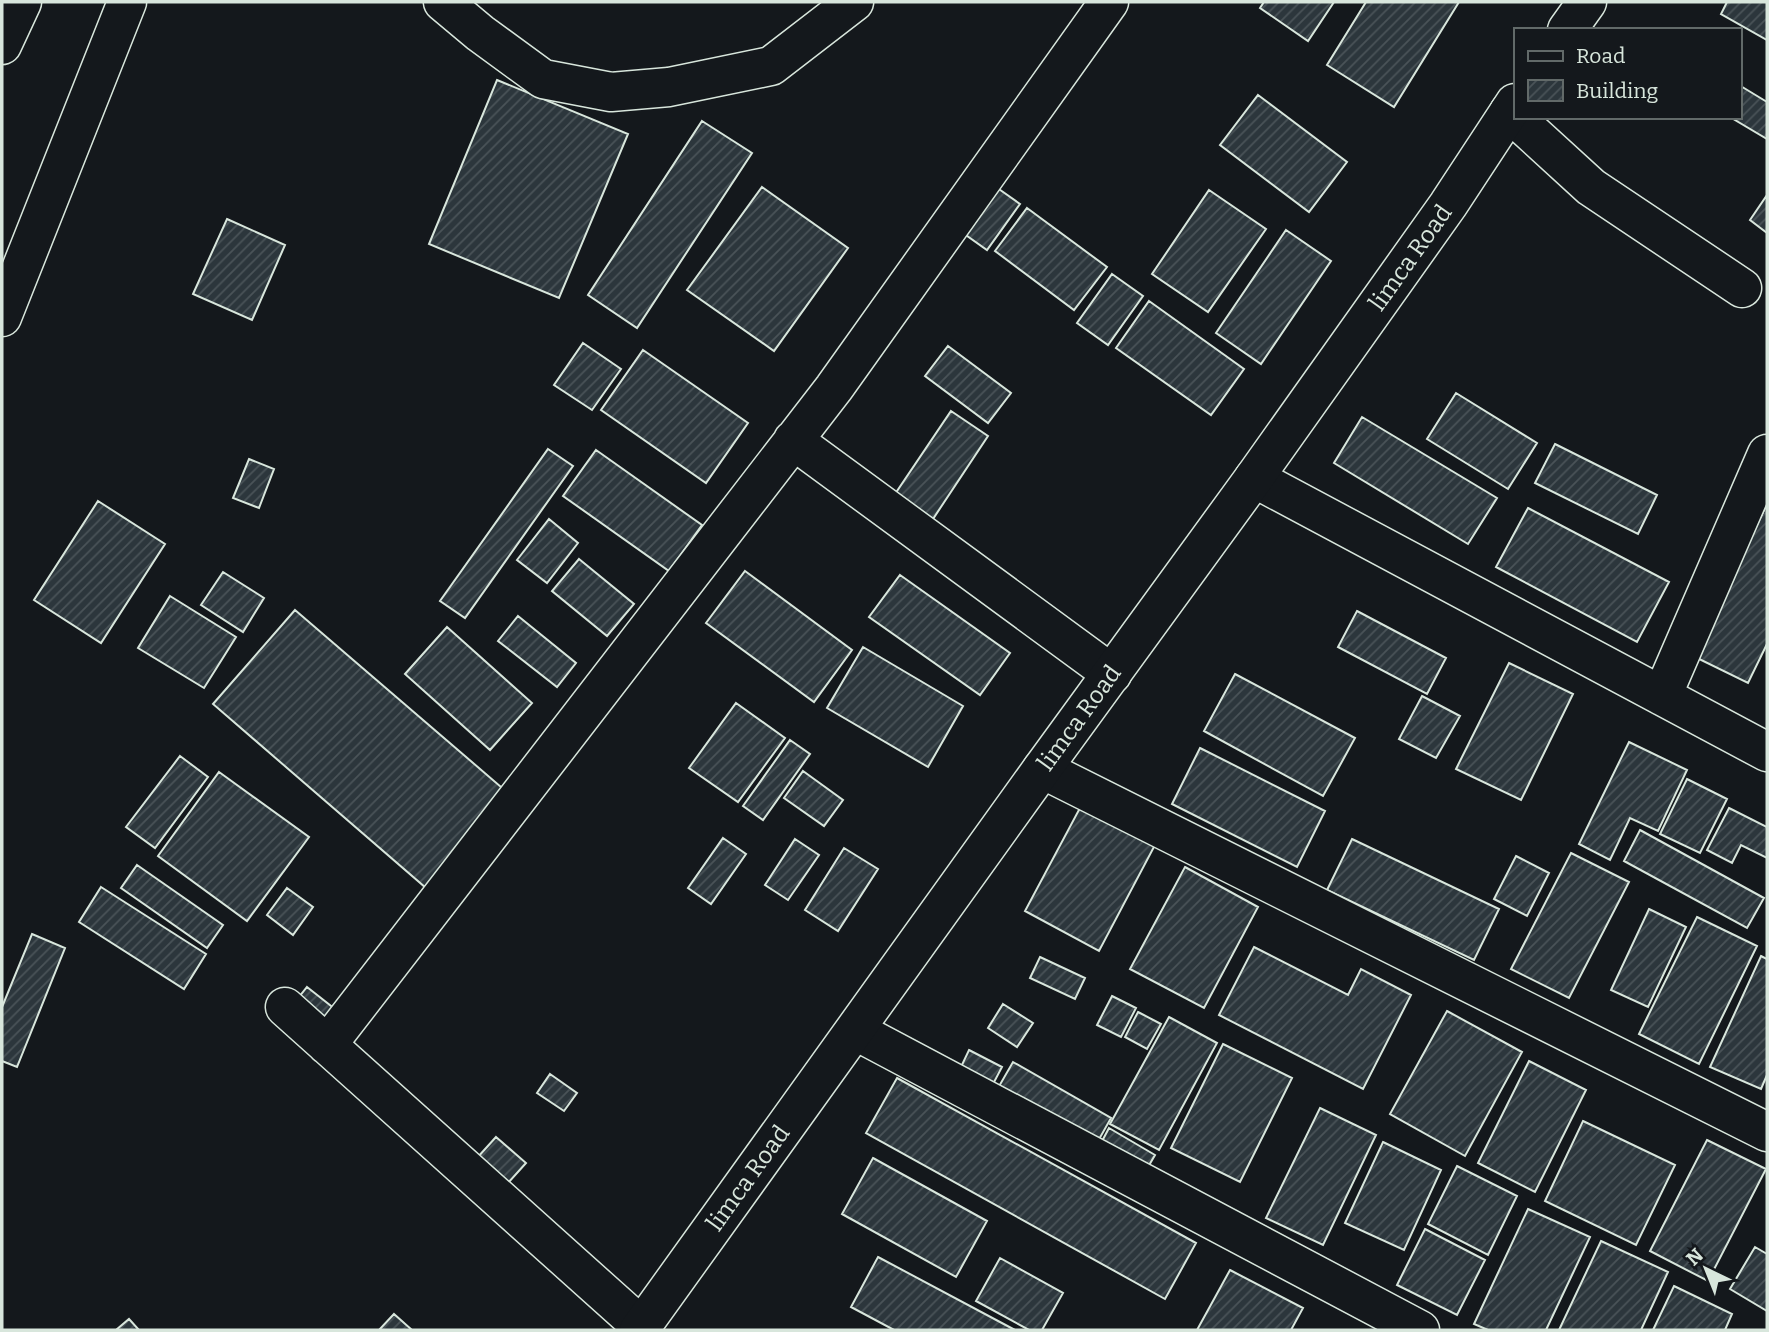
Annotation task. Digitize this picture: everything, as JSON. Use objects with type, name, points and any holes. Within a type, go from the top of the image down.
[{"type":"main road","points":[[2,46],[22,2]]},
{"type":"main road","points":[[2,317],[127,2]]},
{"type":"main road","points":[[443,2],[543,79],[611,92],[669,88],[771,66],[854,2]]},
{"type":"main road","points":[[327,1045],[834,388],[1109,2]]},
{"type":"main road","points":[[1568,28],[1587,2]]},
{"type":"main road","name":"limca Road","points":[[640,1329],[1254,478],[1448,205],[1512,107]]},
{"type":"main road","points":[[1524,119],[1591,187],[1742,288]]},
{"type":"main road","points":[[793,440],[1112,674]]},
{"type":"main road","points":[[1662,696],[1767,454]]},
{"type":"main road","points":[[1254,478],[1767,752]]},
{"type":"main road","points":[[1042,769],[1767,1132]]},
{"type":"main road","points":[[285,1007],[640,1329]]},
{"type":"main road","points":[[856,1031],[1420,1330]]},
{"type":"building","points":[[1264,2],[1334,2],[1308,41],[1260,8]]},
{"type":"building","points":[[1366,2],[1459,2],[1394,107],[1327,65]]},
{"type":"building","points":[[1727,2],[1767,2],[1767,40],[1721,14]]},
{"type":"building","points":[[497,80],[628,134],[559,298],[429,244]]},
{"type":"building","points":[[1741,86],[1767,102],[1767,139],[1733,119],[1741,119]]},
{"type":"building","points":[[1258,95],[1347,162],[1309,212],[1220,145]]},
{"type":"building","points":[[702,121],[752,153],[637,328],[588,295]]},
{"type":"building","points":[[762,187],[848,248],[774,351],[687,290]]},
{"type":"building","points":[[996,187],[1020,204],[987,250],[963,233]]},
{"type":"building","points":[[1209,190],[1266,229],[1208,312],[1152,274]]},
{"type":"building","points":[[1767,195],[1767,233],[1750,220]]},
{"type":"building","points":[[1027,208],[1107,267],[1074,310],[995,251]]},
{"type":"building","points":[[227,219],[285,245],[252,320],[193,294]]},
{"type":"building","points":[[1286,230],[1331,261],[1261,364],[1216,333]]},
{"type":"building","points":[[1112,274],[1143,296],[1108,345],[1077,323]]},
{"type":"building","points":[[1149,301],[1244,369],[1211,415],[1116,348]]},
{"type":"building","points":[[583,343],[621,369],[592,410],[554,385]]},
{"type":"building","points":[[948,346],[1011,393],[988,423],[925,376]]},
{"type":"building","points":[[643,350],[748,423],[706,483],[601,410]]},
{"type":"building","points":[[1456,393],[1537,443],[1508,489],[1427,439]]},
{"type":"building","points":[[951,411],[988,436],[929,525],[891,500]]},
{"type":"building","points":[[1362,417],[1497,498],[1468,544],[1334,463]]},
{"type":"building","points":[[1555,444],[1657,495],[1638,534],[1535,483]]},
{"type":"building","points":[[548,449],[573,466],[465,618],[440,601]]},
{"type":"building","points":[[596,450],[702,525],[669,571],[563,496]]},
{"type":"building","points":[[249,459],[274,469],[259,508],[233,498]]},
{"type":"building","points":[[98,501],[165,544],[101,643],[34,600]]},
{"type":"building","points":[[1767,504],[1767,644],[1748,683],[1693,656]]},
{"type":"building","points":[[1528,508],[1669,582],[1637,642],[1496,567]]},
{"type":"building","points":[[549,519],[578,543],[547,583],[517,560]]},
{"type":"building","points":[[579,559],[634,604],[607,636],[552,591]]},
{"type":"building","points":[[745,571],[852,650],[814,702],[706,623]]},
{"type":"building","points":[[223,572],[264,598],[243,632],[201,605]]},
{"type":"building","points":[[900,575],[1010,653],[980,695],[869,617]]},
{"type":"building","points":[[170,596],[236,637],[204,688],[138,648]]},
{"type":"building","points":[[295,610],[515,799],[433,894],[213,704]]},
{"type":"building","points":[[1357,611],[1446,658],[1427,694],[1338,647]]},
{"type":"building","points":[[518,616],[576,663],[557,687],[498,641]]},
{"type":"building","points":[[447,627],[532,703],[490,750],[405,674]]},
{"type":"building","points":[[863,647],[963,706],[928,767],[827,708]]},
{"type":"building","points":[[1509,663],[1573,694],[1521,800],[1456,769]]},
{"type":"building","points":[[1235,674],[1355,738],[1323,796],[1204,731]]},
{"type":"building","points":[[1422,696],[1460,716],[1436,758],[1399,739]]},
{"type":"building","points":[[736,703],[785,738],[738,802],[689,768]]},
{"type":"building","points":[[790,740],[810,754],[763,820],[743,806]]},
{"type":"building","points":[[1629,742],[1687,770],[1658,831],[1630,818],[1610,860],[1579,844]]},
{"type":"building","points":[[1200,748],[1325,811],[1297,867],[1172,804]]},
{"type":"building","points":[[180,756],[208,777],[155,848],[126,827]]},
{"type":"building","points":[[803,771],[843,800],[824,826],[784,798]]},
{"type":"building","points":[[219,772],[309,837],[247,921],[158,856]]},
{"type":"building","points":[[1687,779],[1727,799],[1700,853],[1660,834]]},
{"type":"building","points":[[1081,806],[1155,845],[1099,951],[1025,911]]},
{"type":"building","points":[[1729,808],[1767,827],[1767,858],[1741,845],[1732,863],[1707,850]]},
{"type":"building","points":[[1640,830],[1764,898],[1747,928],[1624,861]]},
{"type":"building","points":[[723,838],[746,854],[711,904],[688,888]]},
{"type":"building","points":[[795,839],[819,855],[788,900],[765,885]]},
{"type":"building","points":[[1352,839],[1499,909],[1474,960],[1327,890]]},
{"type":"building","points":[[844,848],[878,869],[838,931],[805,910]]},
{"type":"building","points":[[1571,853],[1629,882],[1569,998],[1511,969]]},
{"type":"building","points":[[1516,856],[1549,873],[1527,916],[1494,899]]},
{"type":"building","points":[[137,865],[223,925],[207,948],[121,888]]},
{"type":"building","points":[[1185,867],[1258,907],[1204,1008],[1130,969]]},
{"type":"building","points":[[101,887],[206,954],[184,989],[79,922]]},
{"type":"building","points":[[287,888],[313,907],[293,935],[267,915]]},
{"type":"building","points":[[1649,909],[1686,927],[1648,1007],[1611,990]]},
{"type":"building","points":[[1697,917],[1757,946],[1699,1064],[1639,1034]]},
{"type":"building","points":[[32,934],[65,948],[17,1067],[2,1061],[2,1007]]},
{"type":"building","points":[[1254,947],[1348,995],[1361,969],[1411,995],[1363,1089],[1219,1015]]},
{"type":"building","points":[[1761,956],[1767,959],[1767,1075],[1761,1089],[1710,1067]]},
{"type":"building","points":[[1040,957],[1085,978],[1075,999],[1030,978]]},
{"type":"building","points":[[307,987],[345,1017],[330,1037],[291,1007]]},
{"type":"building","points":[[1112,996],[1136,1008],[1121,1037],[1097,1025]]},
{"type":"building","points":[[1003,1004],[1033,1023],[1017,1047],[988,1028]]},
{"type":"building","points":[[1447,1011],[1522,1052],[1465,1156],[1390,1114]]},
{"type":"building","points":[[1138,1012],[1161,1024],[1147,1049],[1125,1037]]},
{"type":"building","points":[[1169,1017],[1217,1043],[1159,1150],[1110,1124]]},
{"type":"building","points":[[1223,1044],[1292,1078],[1240,1182],[1171,1148]]},
{"type":"building","points":[[969,1050],[1002,1067],[992,1086],[960,1069]]},
{"type":"building","points":[[1529,1061],[1586,1090],[1535,1192],[1478,1163]]},
{"type":"building","points":[[1013,1062],[1111,1118],[1097,1143],[998,1088]]},
{"type":"building","points":[[550,1074],[577,1093],[564,1111],[537,1093]]},
{"type":"building","points":[[897,1078],[1196,1243],[1165,1299],[866,1133]]},
{"type":"building","points":[[1320,1108],[1376,1135],[1323,1245],[1266,1218]]},
{"type":"building","points":[[1583,1121],[1675,1165],[1636,1245],[1545,1201]]},
{"type":"building","points":[[1109,1128],[1155,1155],[1145,1172],[1100,1145]]},
{"type":"building","points":[[496,1137],[526,1163],[507,1184],[477,1158]]},
{"type":"building","points":[[1707,1140],[1766,1169],[1708,1281],[1650,1251]]},
{"type":"building","points":[[1383,1142],[1441,1170],[1404,1250],[1345,1223]]},
{"type":"building","points":[[873,1158],[987,1221],[956,1277],[842,1214]]},
{"type":"building","points":[[1457,1166],[1517,1196],[1488,1255],[1428,1224]]},
{"type":"building","points":[[1528,1209],[1590,1237],[1546,1330],[1488,1330],[1474,1324]]},
{"type":"building","points":[[1425,1229],[1485,1260],[1457,1315],[1397,1285]]},
{"type":"building","points":[[1601,1241],[1668,1272],[1641,1330],[1559,1330]]},
{"type":"building","points":[[1755,1247],[1767,1254],[1767,1311],[1730,1289]]},
{"type":"building","points":[[878,1257],[1015,1330],[894,1330],[851,1307]]},
{"type":"building","points":[[1000,1258],[1063,1293],[1042,1330],[1029,1330],[976,1301]]},
{"type":"building","points":[[1230,1270],[1303,1308],[1291,1330],[1197,1330]]},
{"type":"building","points":[[1674,1286],[1732,1314],[1725,1330],[1653,1330]]},
{"type":"building","points":[[394,1314],[412,1330],[379,1330]]},
{"type":"building","points":[[129,1319],[139,1330],[116,1330]]}]
